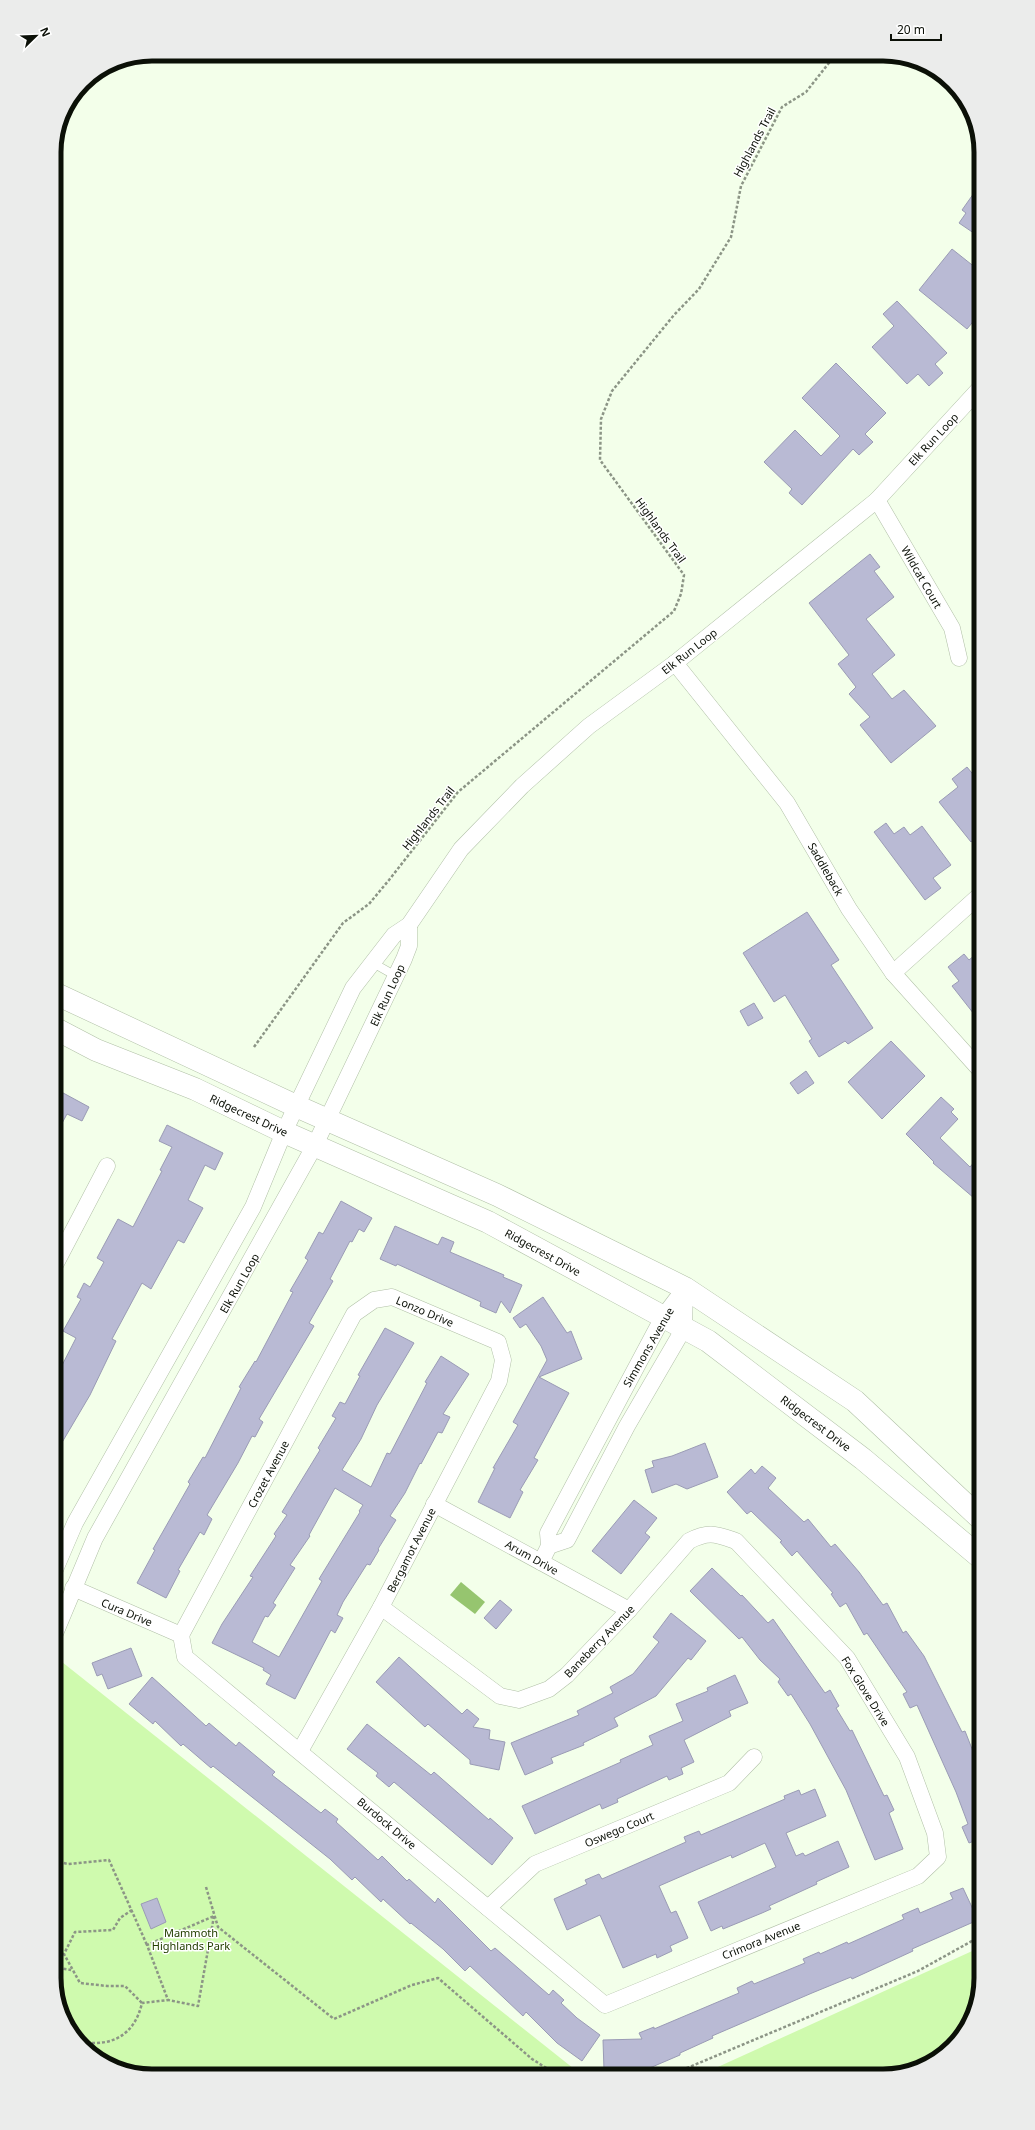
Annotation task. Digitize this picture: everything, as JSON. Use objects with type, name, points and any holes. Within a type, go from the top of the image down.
[{"type":"street","name":"Elk Run Loop","points":[[61,1556],[79,1516],[253,1207],[284,1132],[353,988],[394,934],[409,925],[461,849],[522,786],[589,726],[675,663],[877,500],[974,395]]},
{"type":"street","name":"Wildcat Court","points":[[877,500],[952,628],[959,658]]},
{"type":"street","name":"Saddleback","points":[[675,663],[787,803],[849,910],[893,974],[974,1063]]},
{"type":"street","points":[[893,974],[974,900]]},
{"type":"street","name":"Elk Run Loop","points":[[61,1618],[94,1538],[315,1146],[409,946],[409,925]]},
{"type":"street","points":[[61,996],[296,1106],[497,1195],[685,1288],[855,1401],[974,1512]]},
{"type":"street","name":"Ridgecrest Drive","points":[[61,1032],[96,1050],[194,1089],[284,1132],[488,1222],[684,1328],[708,1342],[863,1459],[974,1552]]},
{"type":"street","points":[[61,1254],[107,1166]]},
{"type":"street","name":"Simmons Avenue","points":[[541,1562],[549,1546],[548,1532],[663,1317],[685,1288]]},
{"type":"street","name":"Simmons Avenue","points":[[549,1546],[567,1540],[627,1426],[684,1328],[685,1288]]},
{"type":"street","name":"Lonzo Drive","points":[[354,1314],[374,1300],[392,1297],[498,1342]]},
{"type":"street","name":"Crozet Avenue","points":[[181,1635],[354,1314]]},
{"type":"street","name":"Bergamot Avenue","points":[[300,1751],[381,1607],[499,1381],[503,1360],[498,1342]]},
{"type":"street","name":"Arum Drive","points":[[434,1504],[629,1610]]},
{"type":"street","name":"Fox Glove Drive","points":[[702,1535],[713,1533],[736,1541],[847,1658],[907,1757],[935,1833],[938,1857],[918,1876]]},
{"type":"street","name":"Baneberry Avenue","points":[[381,1607],[500,1696],[519,1700],[549,1689],[567,1675],[629,1610],[682,1548],[689,1541],[702,1535]]},
{"type":"street","name":"Cura Drive","points":[[73,1588],[181,1635]]},
{"type":"street","name":"Burdock Drive","points":[[181,1635],[185,1657],[605,2005]]},
{"type":"street","name":"Oswego Court","points":[[488,1908],[535,1864],[728,1783],[754,1757]]},
{"type":"street","name":"Crimora Avenue","points":[[605,2005],[918,1876]]},
{"type":"lane","points":[[373,963],[396,976]]},
{"type":"path","name":"Highlands Trail","points":[[254,1047],[343,923],[369,904],[458,792],[674,611],[681,594],[684,575],[600,460],[601,419],[612,391],[674,315],[699,289],[731,237],[741,186],[782,107],[806,92],[830,61]]},
{"type":"path","points":[[61,1862],[68,1864],[109,1860],[147,1945],[168,2000]]},
{"type":"path","points":[[206,1887],[218,1927],[334,2020],[412,1986],[438,1978],[532,2058],[548,2069]]},
{"type":"path","points":[[132,1910],[120,1918],[113,1930],[75,1932],[64,1954],[71,1970],[80,1983],[125,1986],[142,2003]]},
{"type":"path","points":[[147,1945],[214,1916]]},
{"type":"path","points":[[142,2003],[168,2000],[198,2006],[214,1916]]},
{"type":"path","points":[[685,2069],[918,1971],[974,1940]]},
{"type":"path","points":[[61,1968],[71,1970]]},
{"type":"path","points":[[89,2043],[100,2044],[131,2030],[139,2015],[142,2003]]},
{"type":"green space","name":"Mammoth Highlands Park","points":[[61,1661],[574,2069],[146,2069],[117,2062],[97,2050],[80,2033],[73,2023],[64,2001],[61,1984]]},
{"type":"green space","points":[[974,1950],[973,1990],[967,2013],[962,2023],[951,2038],[938,2050],[918,2062],[889,2069],[713,2069]]},
{"type":"shaded area","points":[[461,1582],[485,1602],[475,1614],[450,1595]]},
{"type":"building","points":[[974,193],[974,233],[959,223],[966,213],[962,210]]},
{"type":"building","points":[[952,249],[974,266],[974,320],[967,329],[919,290]]},
{"type":"building","points":[[897,301],[947,353],[935,364],[943,373],[929,386],[918,374],[907,384],[872,347],[894,326],[883,314]]},
{"type":"building","points":[[836,363],[886,413],[865,434],[873,442],[859,455],[853,449],[802,505],[789,493],[792,489],[764,462],[795,430],[821,456],[840,436],[802,398]]},
{"type":"building","points":[[870,554],[880,567],[874,571],[894,597],[866,619],[895,655],[872,674],[892,699],[904,690],[936,726],[891,763],[860,725],[870,717],[849,694],[856,687],[838,664],[849,655],[809,603]]},
{"type":"building","points":[[967,767],[974,776],[974,840],[971,842],[939,802],[958,787],[952,779]]},
{"type":"building","points":[[886,823],[894,834],[904,827],[910,835],[922,826],[951,865],[933,878],[941,888],[925,900],[874,832]]},
{"type":"building","points":[[807,912],[839,960],[831,965],[873,1028],[848,1044],[845,1041],[819,1057],[809,1041],[812,1039],[785,995],[774,1002],[743,953]]},
{"type":"building","points":[[964,954],[969,960],[974,956],[974,1014],[952,986],[959,981],[948,967]]},
{"type":"building","points":[[754,1003],[763,1018],[748,1026],[740,1011]]},
{"type":"building","points":[[891,1041],[925,1076],[882,1119],[848,1082]]},
{"type":"building","points":[[806,1071],[814,1083],[798,1094],[790,1083]]},
{"type":"building","points":[[61,1092],[89,1107],[82,1121],[67,1114],[61,1125]]},
{"type":"building","points":[[941,1097],[954,1109],[951,1112],[958,1119],[940,1138],[970,1167],[974,1162],[974,1198],[933,1163],[934,1162],[906,1134]]},
{"type":"building","points":[[167,1125],[223,1153],[215,1170],[205,1165],[188,1200],[203,1208],[184,1243],[178,1240],[151,1289],[142,1283],[112,1339],[116,1341],[90,1395],[61,1444],[61,1367],[76,1338],[63,1331],[81,1299],[77,1297],[84,1283],[90,1287],[104,1262],[97,1258],[118,1219],[133,1227],[162,1171],[160,1170],[172,1147],[159,1141]]},
{"type":"building","points":[[341,1201],[372,1218],[364,1232],[359,1229],[352,1242],[350,1241],[330,1279],[333,1281],[309,1323],[314,1326],[259,1419],[263,1422],[255,1437],[252,1436],[207,1515],[212,1519],[204,1535],[200,1532],[178,1570],[180,1571],[166,1598],[137,1583],[155,1550],[153,1549],[190,1484],[188,1482],[203,1457],[205,1458],[241,1388],[239,1387],[255,1361],[256,1362],[293,1292],[290,1291],[308,1260],[305,1258],[319,1232],[323,1234]]},
{"type":"building","points":[[395,1226],[438,1245],[442,1237],[454,1242],[450,1252],[504,1275],[503,1277],[522,1285],[510,1313],[501,1301],[496,1313],[480,1306],[481,1302],[397,1264],[396,1266],[380,1259]]},
{"type":"building","points":[[543,1297],[567,1333],[571,1331],[582,1359],[539,1377],[569,1393],[534,1458],[538,1460],[520,1490],[523,1492],[510,1518],[478,1502],[495,1468],[493,1468],[518,1425],[513,1422],[547,1360],[541,1346],[526,1324],[520,1328],[513,1318]]},
{"type":"building","points":[[385,1328],[414,1343],[377,1405],[361,1439],[342,1470],[371,1487],[387,1453],[390,1454],[427,1383],[425,1382],[441,1356],[469,1374],[443,1414],[450,1417],[442,1433],[438,1432],[405,1493],[390,1516],[396,1520],[370,1565],[367,1564],[343,1602],[337,1615],[343,1618],[335,1633],[331,1630],[295,1699],[266,1684],[271,1675],[263,1670],[264,1668],[212,1643],[222,1624],[253,1577],[250,1576],[276,1536],[274,1534],[287,1515],[282,1512],[320,1450],[318,1448],[336,1418],[332,1416],[340,1402],[345,1404],[360,1376],[358,1375]],"holes":[[[335,1488],[363,1505],[319,1579],[322,1581],[279,1657],[252,1642],[265,1616],[268,1617],[276,1605],[273,1603],[295,1568],[290,1565],[310,1536],[309,1535]]]},
{"type":"building","points":[[705,1443],[718,1477],[687,1489],[676,1484],[652,1493],[645,1470],[654,1467],[652,1461],[672,1456]]},
{"type":"building","points":[[762,1466],[776,1478],[768,1488],[804,1522],[808,1519],[831,1547],[835,1544],[859,1572],[883,1605],[887,1603],[903,1633],[906,1631],[924,1656],[962,1732],[965,1731],[974,1754],[974,1841],[969,1843],[962,1827],[968,1824],[956,1792],[917,1705],[910,1708],[903,1694],[907,1692],[867,1633],[864,1635],[846,1603],[840,1607],[831,1594],[833,1593],[797,1551],[792,1556],[780,1542],[782,1541],[751,1511],[747,1514],[727,1492],[751,1469],[755,1474]]},
{"type":"building","points":[[634,1500],[657,1518],[645,1533],[650,1537],[621,1574],[592,1551]]},
{"type":"building","points":[[712,1568],[741,1596],[742,1595],[768,1623],[773,1619],[825,1693],[830,1690],[839,1706],[836,1708],[850,1731],[852,1730],[884,1796],[887,1795],[894,1810],[889,1813],[903,1849],[875,1860],[846,1790],[810,1724],[791,1694],[788,1696],[778,1682],[780,1679],[760,1660],[742,1637],[739,1639],[690,1591]]},
{"type":"building","points":[[500,1600],[512,1610],[496,1629],[484,1618]]},
{"type":"building","points":[[671,1613],[706,1641],[691,1660],[688,1658],[656,1696],[614,1718],[618,1726],[583,1743],[584,1745],[551,1758],[553,1763],[525,1775],[511,1743],[579,1715],[577,1711],[613,1693],[610,1687],[633,1674],[659,1642],[653,1637]]},
{"type":"building","points":[[131,1648],[142,1676],[108,1689],[102,1674],[97,1676],[92,1663]]},
{"type":"building","points":[[399,1657],[462,1714],[467,1709],[479,1719],[473,1727],[490,1730],[489,1739],[505,1742],[499,1770],[470,1764],[470,1760],[428,1724],[425,1727],[376,1682]]},
{"type":"building","points":[[735,1675],[748,1703],[729,1711],[731,1716],[684,1740],[694,1762],[681,1768],[683,1774],[669,1780],[667,1776],[617,1799],[618,1802],[602,1809],[600,1804],[535,1834],[522,1806],[621,1762],[620,1760],[653,1745],[649,1736],[683,1721],[676,1704],[708,1691],[707,1688]]},
{"type":"building","points":[[152,1677],[206,1726],[209,1723],[236,1746],[239,1742],[275,1772],[272,1775],[321,1813],[325,1809],[338,1819],[336,1822],[378,1860],[382,1856],[407,1881],[409,1879],[435,1903],[438,1898],[491,1951],[495,1948],[549,1995],[553,1990],[564,2000],[561,2003],[577,2018],[600,2035],[582,2061],[557,2043],[526,2012],[523,2016],[470,1966],[465,1971],[443,1949],[411,1923],[410,1924],[383,1899],[381,1902],[355,1877],[352,1880],[330,1859],[213,1766],[211,1768],[183,1744],[181,1746],[155,1721],[153,1724],[129,1704]]},
{"type":"building","points":[[367,1724],[431,1775],[434,1772],[489,1820],[490,1818],[513,1838],[492,1865],[394,1782],[389,1787],[376,1776],[378,1773],[347,1749]]},
{"type":"building","points":[[815,1789],[826,1816],[786,1833],[796,1856],[803,1853],[805,1856],[838,1841],[849,1867],[816,1882],[817,1884],[769,1906],[771,1909],[723,1929],[722,1926],[711,1931],[698,1902],[776,1867],[765,1843],[732,1858],[731,1855],[659,1886],[671,1913],[676,1911],[688,1938],[670,1946],[672,1951],[657,1958],[656,1954],[623,1968],[600,1915],[567,1930],[554,1899],[587,1884],[585,1880],[599,1874],[602,1879],[686,1842],[684,1837],[699,1831],[701,1835],[785,1799],[784,1796],[799,1790],[801,1795]]},
{"type":"building","points":[[963,1888],[974,1911],[974,1922],[912,1949],[913,1951],[852,1979],[851,1977],[712,2036],[713,2038],[680,2053],[680,2055],[647,2069],[604,2069],[603,2040],[642,2039],[639,2033],[654,2027],[654,2029],[739,1993],[737,1988],[752,1981],[754,1984],[805,1963],[803,1959],[819,1952],[820,1954],[847,1942],[848,1944],[904,1919],[902,1915],[918,1908],[920,1913],[953,1899],[950,1893]]},
{"type":"building","points":[[157,1898],[166,1922],[151,1929],[141,1904]]}]
